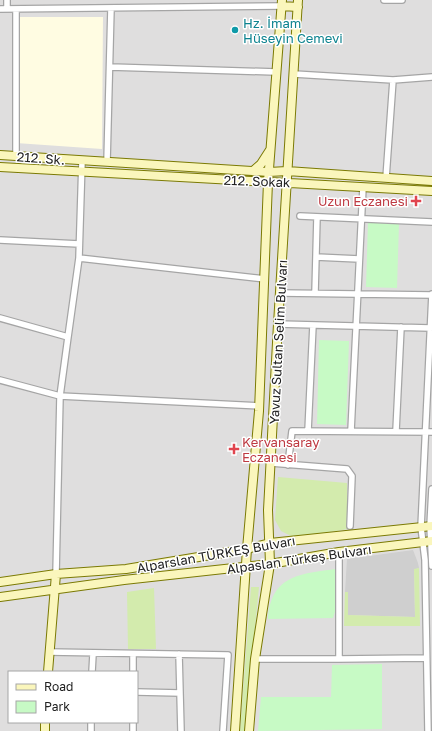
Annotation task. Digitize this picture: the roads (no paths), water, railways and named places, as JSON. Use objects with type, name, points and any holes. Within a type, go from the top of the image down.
[{"type":"main road","points":[[281,3],[298,4]]},
{"type":"main road","name":"Yavuz Sultan Selim Bulvarı","points":[[235,731],[247,549],[259,406],[268,182],[281,3]]},
{"type":"main road","name":"Yavuz Sultan Selim Bulvarı","points":[[249,731],[255,659],[270,564],[268,510],[298,4]]},
{"type":"main road","points":[[289,146],[294,163],[306,172]]},
{"type":"main road","points":[[253,171],[261,164],[271,149]]},
{"type":"main road","name":"212. Sk.","points":[[0,155],[269,172],[306,172],[432,181]]},
{"type":"main road","name":"212. Sokak","points":[[0,166],[82,172],[432,191]]},
{"type":"main road","name":"Alparslan TÜRKEŞ Bulvarı","points":[[0,582],[56,574],[126,569],[247,549],[270,543],[431,526]]},
{"type":"main road","name":"Alpaslan Türkeş Bulvarı","points":[[0,597],[124,580],[270,564],[339,552],[428,541]]},
{"type":"main road","points":[[48,671],[56,574]]},
{"type":"street","points":[[7,0],[7,9]]},
{"type":"street","points":[[384,0],[402,0]]},
{"type":"street","points":[[0,9],[112,8],[281,3]]},
{"type":"street","points":[[107,162],[112,8]]},
{"type":"street","points":[[16,9],[16,156]]},
{"type":"street","points":[[110,67],[276,72]]},
{"type":"street","points":[[294,74],[393,80],[432,77]]},
{"type":"street","points":[[386,178],[393,80]]},
{"type":"street","points":[[56,574],[60,396],[79,258],[82,161]]},
{"type":"street","points":[[351,431],[363,187]]},
{"type":"street","points":[[300,216],[432,222]]},
{"type":"street","points":[[315,293],[318,217]]},
{"type":"street","points":[[0,240],[79,244]]},
{"type":"street","points":[[316,257],[359,259]]},
{"type":"street","points":[[79,258],[265,279]]},
{"type":"street","points":[[280,293],[432,294],[430,328],[430,393],[425,432],[421,527],[428,541],[432,566]]},
{"type":"street","points":[[0,318],[68,337]]},
{"type":"street","points":[[278,324],[430,328]]},
{"type":"street","points":[[308,431],[313,325]]},
{"type":"street","points":[[396,431],[401,327]]},
{"type":"street","points":[[0,380],[60,396],[259,406]]},
{"type":"street","points":[[288,465],[292,431],[432,432]]},
{"type":"street","points":[[271,463],[347,469],[352,476],[350,526]]},
{"type":"street","points":[[428,731],[426,658],[429,619],[425,560],[431,526],[432,489]]},
{"type":"street","points":[[339,552],[339,660]]},
{"type":"street","points":[[49,652],[93,654],[228,655],[223,731]]},
{"type":"street","points":[[92,671],[93,654]]},
{"type":"street","points":[[133,654],[133,671]]},
{"type":"street","points":[[179,654],[181,731]]},
{"type":"street","points":[[255,659],[339,660],[426,658]]},
{"type":"street","points":[[138,692],[180,693]]},
{"type":"place","name":"Hz. İmam Hüseyin Cemevi","points":[[235,30]]},
{"type":"place","name":"Uzun Eczanesi","points":[[416,201]]},
{"type":"place","name":"Kervansaray Eczanesi","points":[[234,449]]}]
